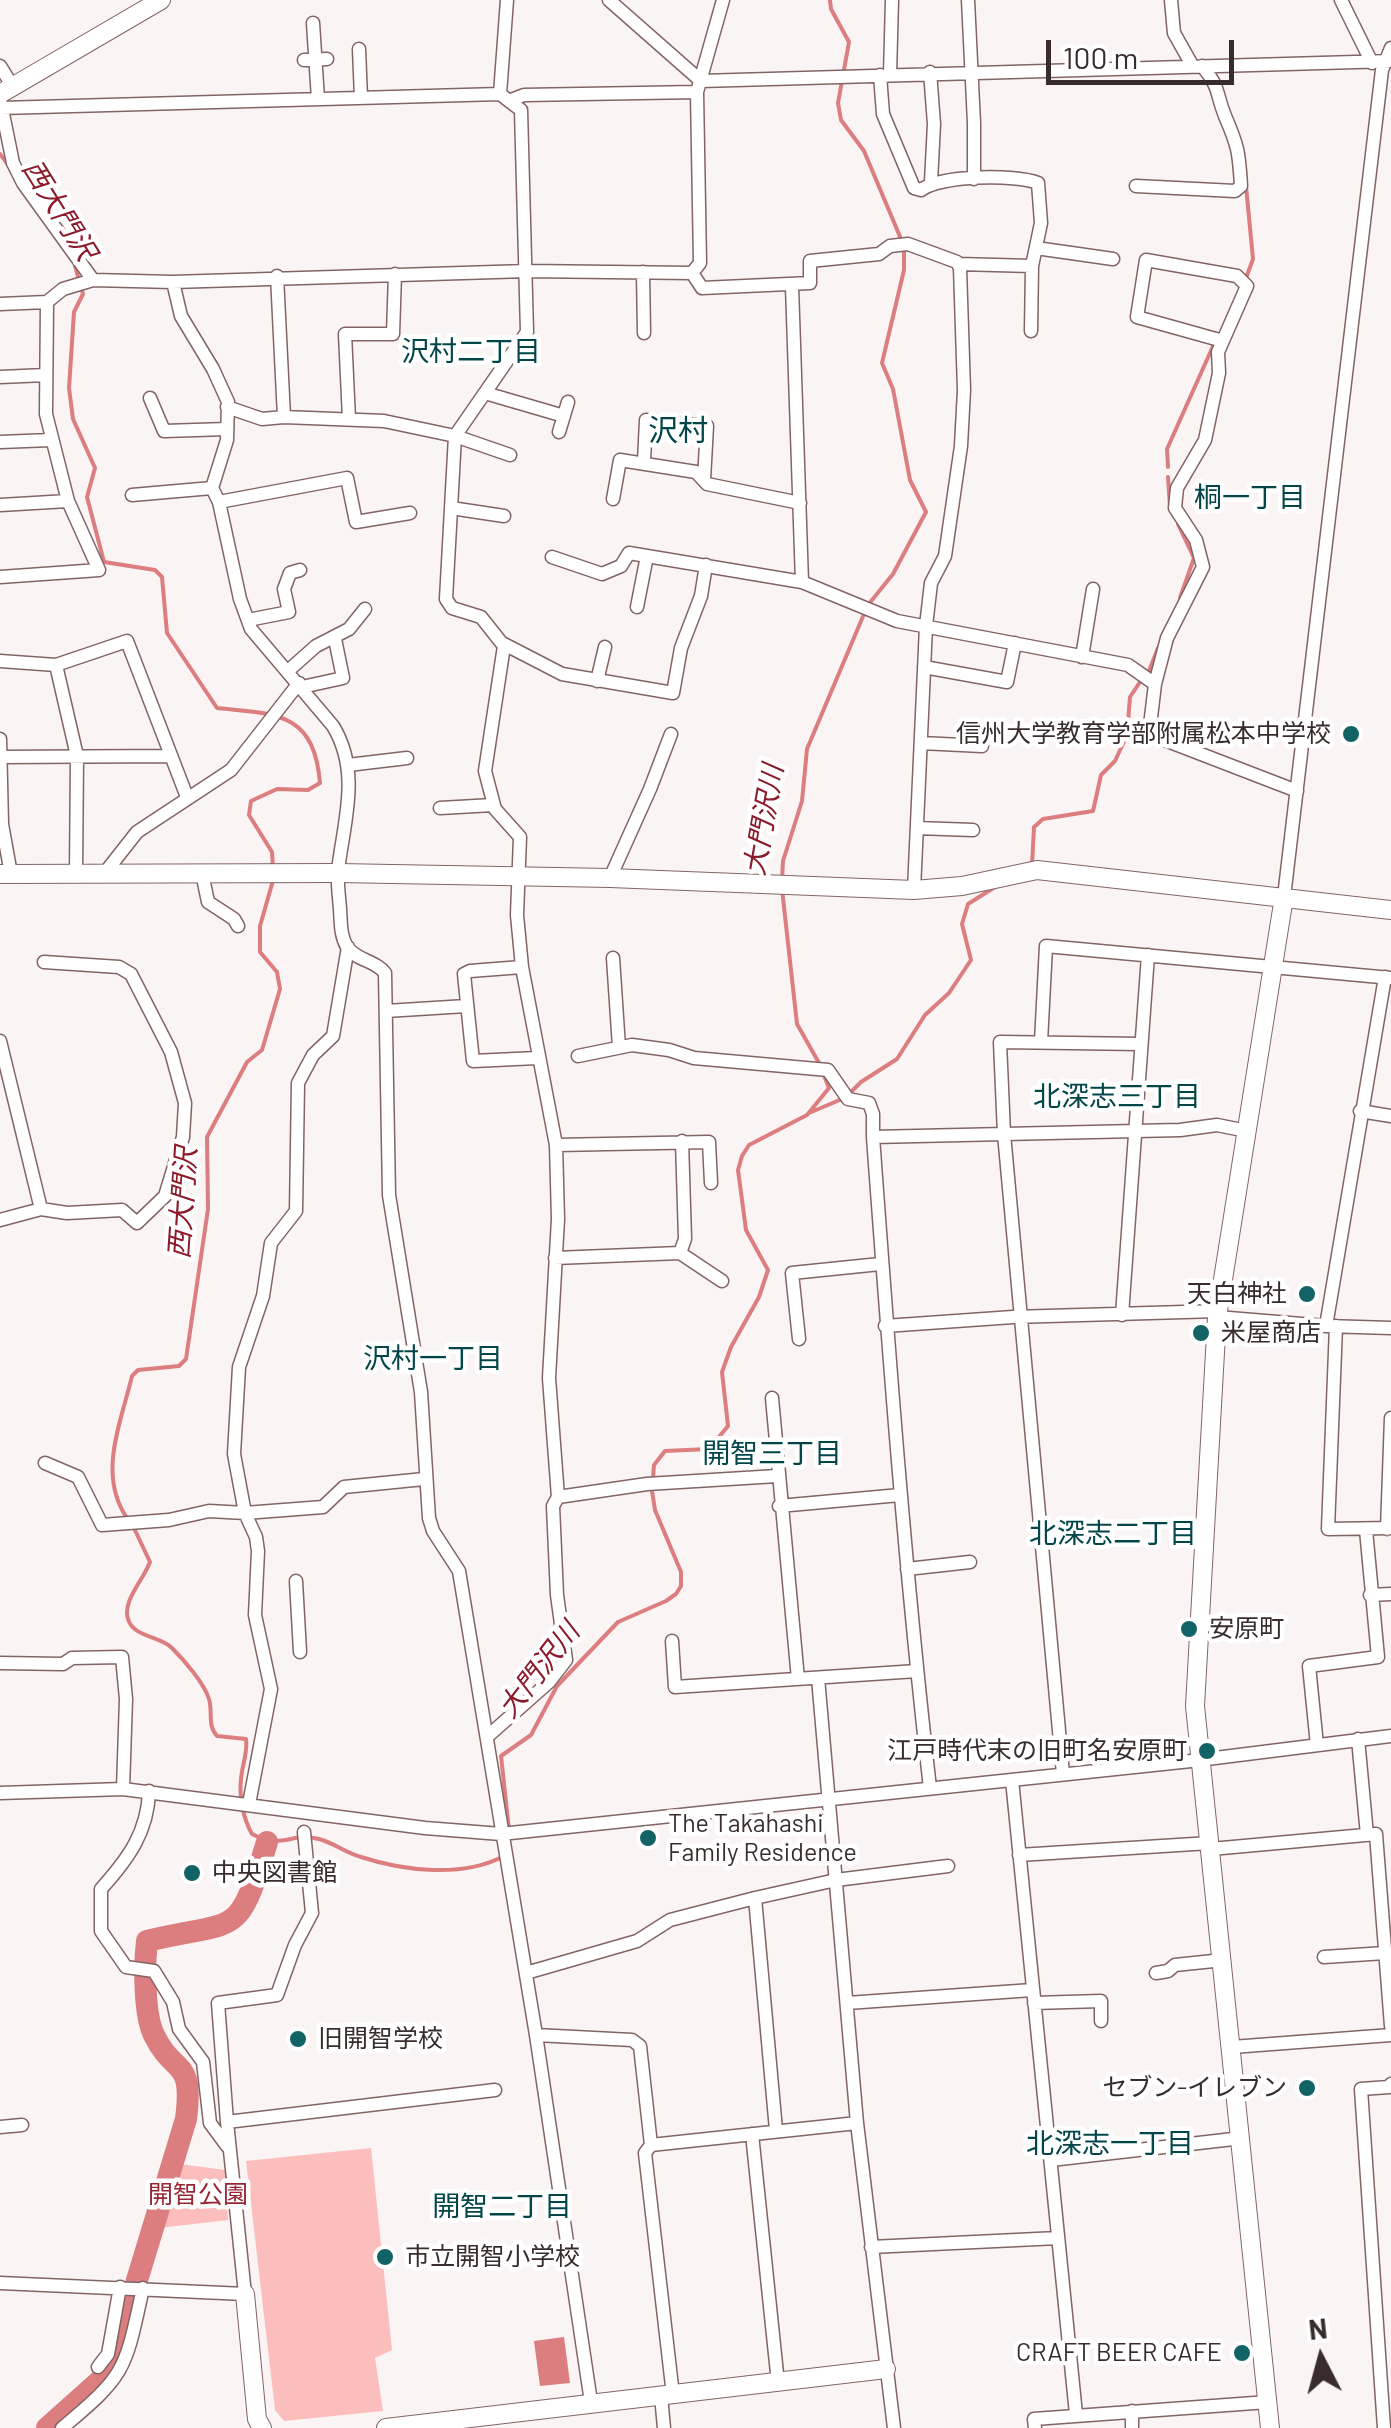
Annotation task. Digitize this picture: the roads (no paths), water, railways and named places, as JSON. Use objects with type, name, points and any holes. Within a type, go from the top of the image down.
[{"type":"street","points":[[4,97],[141,5],[161,0]]},
{"type":"street","points":[[488,1736],[549,1682],[566,1660],[557,1595],[553,1506],[558,1498],[549,1378],[558,1219],[556,1145],[522,967],[517,915],[520,837],[493,805],[485,771],[504,646],[482,617],[452,608],[446,599],[456,436],[527,332],[521,110],[506,97],[507,0]]},
{"type":"street","points":[[609,0],[699,86]]},
{"type":"street","points":[[692,273],[700,263],[699,86],[723,0]]},
{"type":"street","points":[[892,0],[883,114],[914,188],[921,190],[931,182],[974,179],[1025,178],[1038,183],[1042,223],[1032,266],[1031,331]]},
{"type":"street","points":[[968,0],[974,179]]},
{"type":"street","points":[[1136,186],[1235,190],[1241,186],[1236,136],[1224,114],[1218,86],[1197,66],[1174,34],[1171,0]]},
{"type":"street","points":[[1270,2428],[1200,1760],[1196,1664],[1218,1314],[1284,896],[1385,58],[1340,0]]},
{"type":"street","points":[[313,23],[318,99]]},
{"type":"street","points":[[359,49],[361,98]]},
{"type":"street","points":[[4,97],[506,97],[930,72],[1385,58]]},
{"type":"street","points":[[0,66],[13,163],[23,183],[93,280]]},
{"type":"street","points":[[930,72],[934,124],[931,182]]},
{"type":"street","points":[[692,273],[702,288],[792,286],[810,283],[810,261],[879,254],[903,244],[926,248],[958,264],[1032,266]]},
{"type":"street","points":[[1036,248],[1112,259]]},
{"type":"street","points":[[1223,340],[1137,318],[1146,260],[1237,276],[1247,286],[1218,352],[1219,373],[1205,440],[1178,488],[1175,508],[1196,540],[1203,567],[1167,638],[1149,734],[1297,790]]},
{"type":"street","points":[[914,890],[926,626],[931,583],[945,556],[961,446],[964,390],[958,264]]},
{"type":"street","points":[[0,304],[47,302],[63,289],[93,280],[173,282],[526,271],[692,273]]},
{"type":"street","points":[[643,272],[644,333]]},
{"type":"street","points":[[349,419],[345,334],[393,334],[395,274]]},
{"type":"street","points":[[278,276],[284,417]]},
{"type":"street","points":[[173,282],[181,316],[213,370],[228,408],[227,440],[212,488],[219,502],[251,629],[301,685],[343,742],[348,765],[350,807],[338,873],[342,934],[356,956],[379,965],[385,973],[389,1195],[421,1392],[424,1479],[433,1531],[459,1571],[507,1834],[504,1856],[536,2035],[591,2402]]},
{"type":"street","points":[[792,286],[802,582]]},
{"type":"street","points":[[0,577],[98,570],[68,501],[46,414],[47,302]]},
{"type":"street","points":[[0,376],[46,375]]},
{"type":"street","points":[[484,393],[566,409],[559,432]]},
{"type":"street","points":[[150,398],[164,432],[227,429]]},
{"type":"street","points":[[228,408],[262,419],[384,420],[456,436],[510,455]]},
{"type":"street","points":[[644,462],[646,420],[707,426],[704,480]]},
{"type":"street","points":[[0,442],[51,440]]},
{"type":"street","points":[[614,499],[620,460],[696,472],[704,480],[800,504]]},
{"type":"street","points":[[219,502],[347,478],[356,522],[410,514]]},
{"type":"street","points":[[132,495],[212,488]]},
{"type":"street","points":[[0,505],[68,501]]},
{"type":"street","points":[[451,508],[504,516]]},
{"type":"street","points":[[552,557],[602,574],[621,566],[628,553],[802,582],[897,621],[1128,665],[1156,684]]},
{"type":"street","points":[[637,607],[647,556]]},
{"type":"street","points":[[502,643],[562,674],[673,693],[681,648],[700,596],[706,564]]},
{"type":"street","points":[[248,620],[289,612],[284,589],[290,573],[300,570]]},
{"type":"street","points":[[1082,656],[1093,589]]},
{"type":"street","points":[[288,670],[316,646],[349,630],[365,610]]},
{"type":"street","points":[[104,874],[137,832],[231,770],[301,685],[343,678],[335,638]]},
{"type":"street","points":[[0,662],[56,665],[126,641],[187,796]]},
{"type":"street","points":[[924,667],[1007,682],[1014,643]]},
{"type":"street","points":[[596,681],[605,647]]},
{"type":"street","points":[[56,665],[77,756],[76,874]]},
{"type":"street","points":[[610,878],[671,734]]},
{"type":"street","points":[[0,740],[6,874],[338,873],[610,878],[914,890],[962,886],[1032,870],[1391,910]]},
{"type":"street","points":[[920,744],[982,746]]},
{"type":"street","points":[[1,757],[171,756]]},
{"type":"street","points":[[348,765],[407,758]]},
{"type":"street","points":[[440,808],[493,805]]},
{"type":"street","points":[[917,828],[973,830]]},
{"type":"street","points":[[202,873],[208,902],[234,918],[238,926]]},
{"type":"street","points":[[1041,1042],[1046,946],[1388,978],[1360,1111],[1331,1326],[1328,1530],[1389,1529],[1391,1418]]},
{"type":"street","points":[[245,1803],[271,1689],[255,1615],[256,1536],[244,1512],[234,1454],[239,1367],[263,1296],[270,1244],[296,1211],[298,1082],[313,1055],[333,1036],[348,948]]},
{"type":"street","points":[[1122,1314],[1148,955]]},
{"type":"street","points":[[612,958],[620,1048]]},
{"type":"street","points":[[0,1220],[40,1210],[122,1210],[137,1223],[165,1196],[183,1137],[185,1103],[170,1052],[131,974],[119,968],[44,962]]},
{"type":"street","points":[[522,967],[464,974],[473,1061],[537,1058]]},
{"type":"street","points":[[386,1011],[466,1006]]},
{"type":"street","points":[[0,1041],[40,1210]]},
{"type":"street","points":[[1063,1774],[1004,1134],[1000,1042],[1141,1044]]},
{"type":"street","points":[[578,1056],[632,1045],[694,1058],[828,1070],[848,1098],[869,1103],[873,1114],[880,1264],[900,1495],[930,1788]]},
{"type":"street","points":[[1360,1111],[1391,1116]]},
{"type":"street","points":[[873,1137],[1218,1126],[1247,1130]]},
{"type":"street","points":[[680,1253],[685,1239],[682,1141]]},
{"type":"street","points":[[556,1145],[710,1142],[712,1183]]},
{"type":"street","points":[[555,1258],[680,1253],[722,1281]]},
{"type":"street","points":[[799,1340],[792,1273],[880,1264]]},
{"type":"street","points":[[885,1326],[1122,1314],[1218,1314],[1391,1328]]},
{"type":"street","points":[[772,1398],[798,1679]]},
{"type":"street","points":[[45,1462],[78,1477],[102,1524],[170,1520],[209,1511],[324,1506],[344,1487],[424,1479]]},
{"type":"street","points":[[558,1498],[653,1484],[777,1476]]},
{"type":"street","points":[[779,1506],[900,1495]]},
{"type":"street","points":[[1317,1745],[1309,1666],[1378,1657],[1366,1530]]},
{"type":"street","points":[[908,1569],[970,1562]]},
{"type":"street","points":[[296,1582],[300,1652]]},
{"type":"street","points":[[1370,1595],[1391,1594]]},
{"type":"street","points":[[672,1641],[675,1688],[917,1671]]},
{"type":"street","points":[[0,1663],[63,1664],[72,1658],[122,1656],[126,1698],[123,1788]]},
{"type":"street","points":[[818,1678],[858,2123],[894,2428]]},
{"type":"street","points":[[0,1793],[123,1788],[425,1828],[507,1834],[1391,1736]]},
{"type":"street","points":[[1358,1739],[1367,1835]]},
{"type":"street","points":[[1012,1780],[1076,2414]]},
{"type":"street","points":[[149,1791],[148,1812],[128,1860],[101,1889],[101,1931],[126,1967],[154,1971],[174,2002],[179,2029],[203,2062],[210,2123],[227,2146]]},
{"type":"street","points":[[1020,1855],[1376,1834],[1391,2026]]},
{"type":"street","points":[[262,2428],[227,2146],[218,2003],[276,1995],[294,1945],[312,1913],[305,1836]]},
{"type":"street","points":[[526,1974],[637,1941],[670,1920],[755,1898],[836,1880],[948,1866]]},
{"type":"street","points":[[755,1898],[776,2130]]},
{"type":"street","points":[[1324,1958],[1386,1953]]},
{"type":"street","points":[[1156,1972],[1168,1971],[1175,1965],[1223,1960]]},
{"type":"street","points":[[847,2003],[1033,1997],[1101,2001],[1101,2021]]},
{"type":"street","points":[[536,2035],[632,2040],[640,2046],[651,2145],[646,2152],[667,2395],[664,2428]]},
{"type":"street","points":[[1232,2047],[1391,2035]]},
{"type":"street","points":[[1384,2428],[1361,2089],[1391,2084]]},
{"type":"street","points":[[226,2122],[495,2090]]},
{"type":"street","points":[[651,2145],[858,2123]]},
{"type":"street","points":[[0,2127],[22,2125]]},
{"type":"street","points":[[752,2134],[778,2382]]},
{"type":"street","points":[[1051,2160],[1242,2138]]},
{"type":"street","points":[[871,2247],[1058,2238]]},
{"type":"street","points":[[0,2283],[245,2294]]},
{"type":"street","points":[[98,2368],[108,2354],[122,2287]]},
{"type":"street","points":[[62,2428],[108,2390],[122,2370],[141,2288]]},
{"type":"street","points":[[386,2428],[886,2369]]},
{"type":"street","points":[[1035,2428],[1034,2419],[1076,2414],[1268,2402]]},
{"type":"street","points":[[1132,2410],[1132,2428]]},
{"type":"waterway","name":"大門沢川","points":[[830,0],[849,42],[838,103],[841,120],[864,151],[901,239]]},
{"type":"waterway","name":"西大門沢","points":[[0,154],[9,166]]},
{"type":"waterway","points":[[1246,186],[1253,259],[1246,278]]},
{"type":"waterway","name":"大門沢川","points":[[868,605],[893,574],[926,512],[910,480],[893,389],[882,363],[904,270],[904,248]]},
{"type":"waterway","name":"西大門沢","points":[[75,266],[83,294],[74,312],[69,388],[73,419],[95,468],[87,497],[104,562],[155,570],[162,577],[167,633],[217,708],[258,712],[289,721],[310,742],[316,760],[320,783],[308,790],[277,789],[251,801],[249,815],[272,852],[273,868]]},
{"type":"waterway","points":[[1168,467],[1167,449],[1214,344]]},
{"type":"waterway","points":[[1168,477],[1170,507]]},
{"type":"waterway","points":[[1178,524],[1194,558],[1180,598]]},
{"type":"waterway","name":"大門沢川","points":[[782,880],[783,861],[802,801],[807,749],[864,614]]},
{"type":"waterway","points":[[1149,671],[1158,648]]},
{"type":"waterway","points":[[1032,865],[1034,827],[1043,819],[1093,811],[1101,775],[1115,761],[1127,735],[1130,697],[1142,679]]},
{"type":"waterway","name":"西大門沢","points":[[127,1518],[118,1501],[112,1466],[132,1376],[138,1370],[179,1366],[186,1359],[208,1209],[207,1137],[247,1062],[262,1050],[280,989],[277,972],[260,952],[260,926],[274,877]]},
{"type":"waterway","points":[[849,1094],[897,1059],[925,1015],[949,993],[971,960],[962,924],[968,904],[995,887]]},
{"type":"waterway","name":"大門沢川","points":[[509,1830],[501,1756],[531,1735],[557,1686],[618,1622],[666,1601],[681,1586],[681,1572],[655,1510],[654,1465],[665,1451],[709,1449],[728,1426],[722,1372],[768,1270],[746,1230],[738,1170],[742,1156],[749,1145],[807,1115],[829,1088],[797,1024],[782,889]]},
{"type":"waterway","points":[[809,1113],[842,1099]]},
{"type":"waterway","name":"西大門沢","points":[[133,1526],[150,1562],[128,1605],[128,1619],[141,1633],[172,1648],[193,1672],[209,1699],[217,1736],[246,1739],[241,1793],[252,1834],[271,1841],[319,1839],[361,1857],[414,1869],[452,1870],[504,1856]]},
{"type":"waterway","name":"大門沢川","points":[[47,2428],[103,2378],[116,2359],[186,2119],[185,2076],[161,2048],[148,2015],[147,1941],[230,1920],[249,1896],[267,1842]]},
{"type":"place","name":"信州大学教育学部附属松本中学校","points":[[1351,734]]},
{"type":"place","name":"天白神社","points":[[1307,1294]]},
{"type":"place","name":"米屋商店","points":[[1201,1333]]},
{"type":"place","name":"安原町","points":[[1189,1629]]},
{"type":"place","name":"江戸時代末の旧町名安原町","points":[[1207,1751]]},
{"type":"place","name":"The Takahashi Family Residence","points":[[648,1838]]},
{"type":"place","name":"中央図書館","points":[[192,1873]]},
{"type":"place","name":"旧開智学校","points":[[298,2039]]},
{"type":"place","name":"セブン-イレブン","points":[[1307,2088]]},
{"type":"place","name":"市立開智小学校","points":[[385,2257]]},
{"type":"place","name":"CRAFT BEER CAFE","points":[[1242,2353]]},
{"type":"district","name":"沢村二丁目","points":[[471,352]]},
{"type":"district","name":"沢村","points":[[678,431]]},
{"type":"district","name":"桐一丁目","points":[[1250,498]]},
{"type":"district","name":"北深志三丁目","points":[[1117,1097]]},
{"type":"district","name":"沢村一丁目","points":[[433,1359]]},
{"type":"district","name":"開智三丁目","points":[[772,1454]]},
{"type":"district","name":"北深志二丁目","points":[[1113,1534]]},
{"type":"district","name":"北深志一丁目","points":[[1110,2144]]},
{"type":"district","name":"開智二丁目","points":[[502,2207]]},
{"type":"park label","name":"開智公園","points":[[198,2195]]}]
